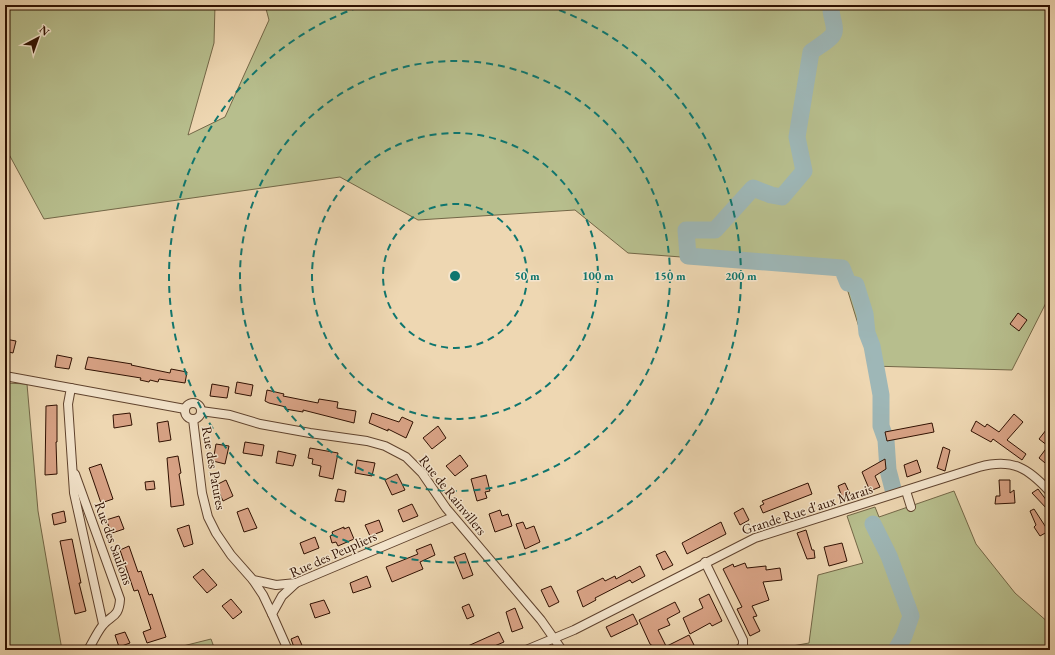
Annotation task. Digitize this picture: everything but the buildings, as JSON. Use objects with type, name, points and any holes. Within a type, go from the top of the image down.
[{"type":"street","points":[[5,376],[185,410]]},
{"type":"street","name":"Rue des Saulons","points":[[71,388],[68,404],[74,493],[104,624]]},
{"type":"street","points":[[194,402],[200,406],[201,411],[200,415],[193,419],[187,416],[185,410],[189,403],[194,402]]},
{"type":"street","name":"Rue de Rainvillers","points":[[201,411],[230,415],[260,424],[361,440],[389,448],[406,458],[417,467],[453,517],[554,638],[562,650]]},
{"type":"street","name":"Rue des Patures","points":[[193,419],[202,493],[212,525],[226,548],[263,594],[272,614]]},
{"type":"street","name":"Grande Rue d'aux Marais","points":[[526,650],[554,638],[755,538],[979,467],[998,463],[1011,464],[1024,469],[1036,477],[1050,492]]},
{"type":"street","name":"Rue des Saulons","points":[[72,468],[119,594],[120,604],[116,613],[104,624],[88,650]]},
{"type":"street","points":[[906,491],[911,507]]},
{"type":"street","name":"Rue des Peupliers","points":[[272,614],[282,596],[296,583],[453,517]]},
{"type":"street","points":[[705,562],[743,640],[743,646],[738,650]]},
{"type":"street","points":[[253,580],[276,584],[296,583]]},
{"type":"street","points":[[272,614],[288,650]]},
{"type":"green space","points":[[5,5],[215,5],[214,43],[188,135],[225,117],[269,20],[265,5],[1050,5],[1050,295],[1012,370],[871,366],[841,269],[628,253],[575,210],[418,220],[340,177],[44,219],[5,147]]},
{"type":"green space","points":[[5,383],[27,384],[38,511],[62,650],[5,650]]},
{"type":"green space","points":[[954,491],[976,544],[1015,593],[1050,624],[1050,650],[770,650],[809,643],[818,575],[863,563],[847,516],[875,507],[879,517]]},
{"type":"green space","points":[[211,639],[215,650],[167,650]]},
{"type":"waterway","points":[[832,5],[831,13],[834,33],[811,52],[797,137],[804,171],[782,197],[771,195],[753,188],[715,230],[686,230],[688,256],[842,268],[848,283],[856,285],[865,314],[867,333],[872,346],[881,395],[881,426],[886,440],[888,470],[893,489]]},
{"type":"waterway","points":[[873,524],[889,556],[911,616],[904,636],[896,650]]}]
